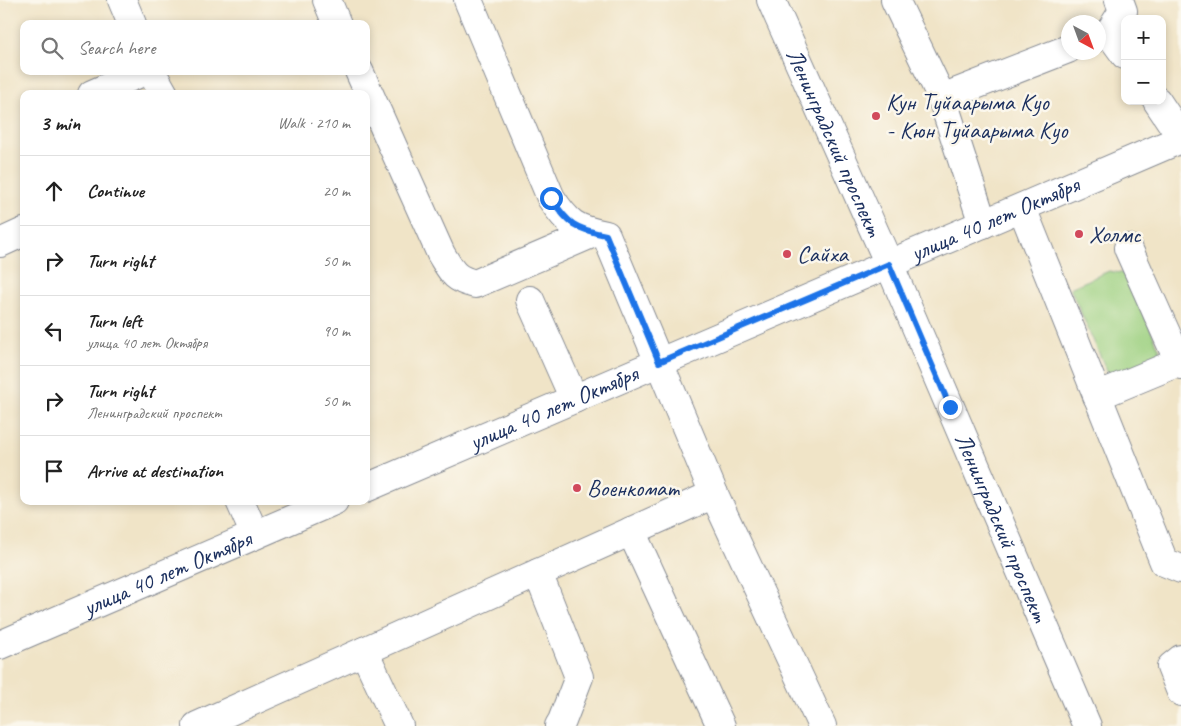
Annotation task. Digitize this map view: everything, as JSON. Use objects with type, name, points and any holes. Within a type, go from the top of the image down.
[{"type":"street","points":[[122,0],[130,20]]},
{"type":"street","points":[[327,0],[335,20]]},
{"type":"street","points":[[468,0],[551,198],[572,225],[606,235],[714,494],[822,726]]},
{"type":"street","name":"Ленинградский проспект","points":[[771,0],[889,264],[1087,726]]},
{"type":"street","points":[[895,0],[942,98],[983,224]]},
{"type":"street","points":[[1106,32],[1123,11],[1119,0]]},
{"type":"street","points":[[1106,37],[1121,51]]},
{"type":"street","points":[[942,98],[1061,52]]},
{"type":"street","points":[[101,90],[136,75]]},
{"type":"street","points":[[153,75],[162,90]]},
{"type":"street","points":[[361,75],[368,90]]},
{"type":"street","points":[[370,96],[441,254],[452,272],[462,281],[476,284],[594,233]]},
{"type":"street","points":[[1159,105],[1181,138]]},
{"type":"street","name":"улица 40 лет Октября","points":[[370,486],[1022,208],[1181,138]]},
{"type":"street","points":[[1022,208],[1164,562],[1181,569]]},
{"type":"street","points":[[0,243],[20,234]]},
{"type":"street","points":[[1097,396],[1180,363],[1128,248]]},
{"type":"street","points":[[530,300],[574,399]]},
{"type":"street","points":[[198,726],[714,494]]},
{"type":"street","points":[[242,505],[255,535]]},
{"type":"street","name":"улица 40 лет Октября","points":[[0,645],[325,505]]},
{"type":"street","points":[[631,531],[720,726]]},
{"type":"street","points":[[538,573],[579,677],[559,726]]},
{"type":"street","points":[[364,651],[399,726]]},
{"type":"street","points":[[1181,659],[1171,667],[1181,692]]},
{"type":"green space","points":[[1109,271],[1126,274],[1162,355],[1110,378],[1070,288]]},
{"type":"place","name":"Кун Туйаарыма Куо - Кюн Туйаарыма Куо","points":[[876,116]]},
{"type":"place","name":"Холмс","points":[[1079,234]]},
{"type":"place","name":"Сайха","points":[[787,254]]},
{"type":"place","name":"Военкомат","points":[[577,488]]},
{"type":"route","points":[[551,198],[572,225],[606,235],[659,362],[889,264],[950,407]]}]
